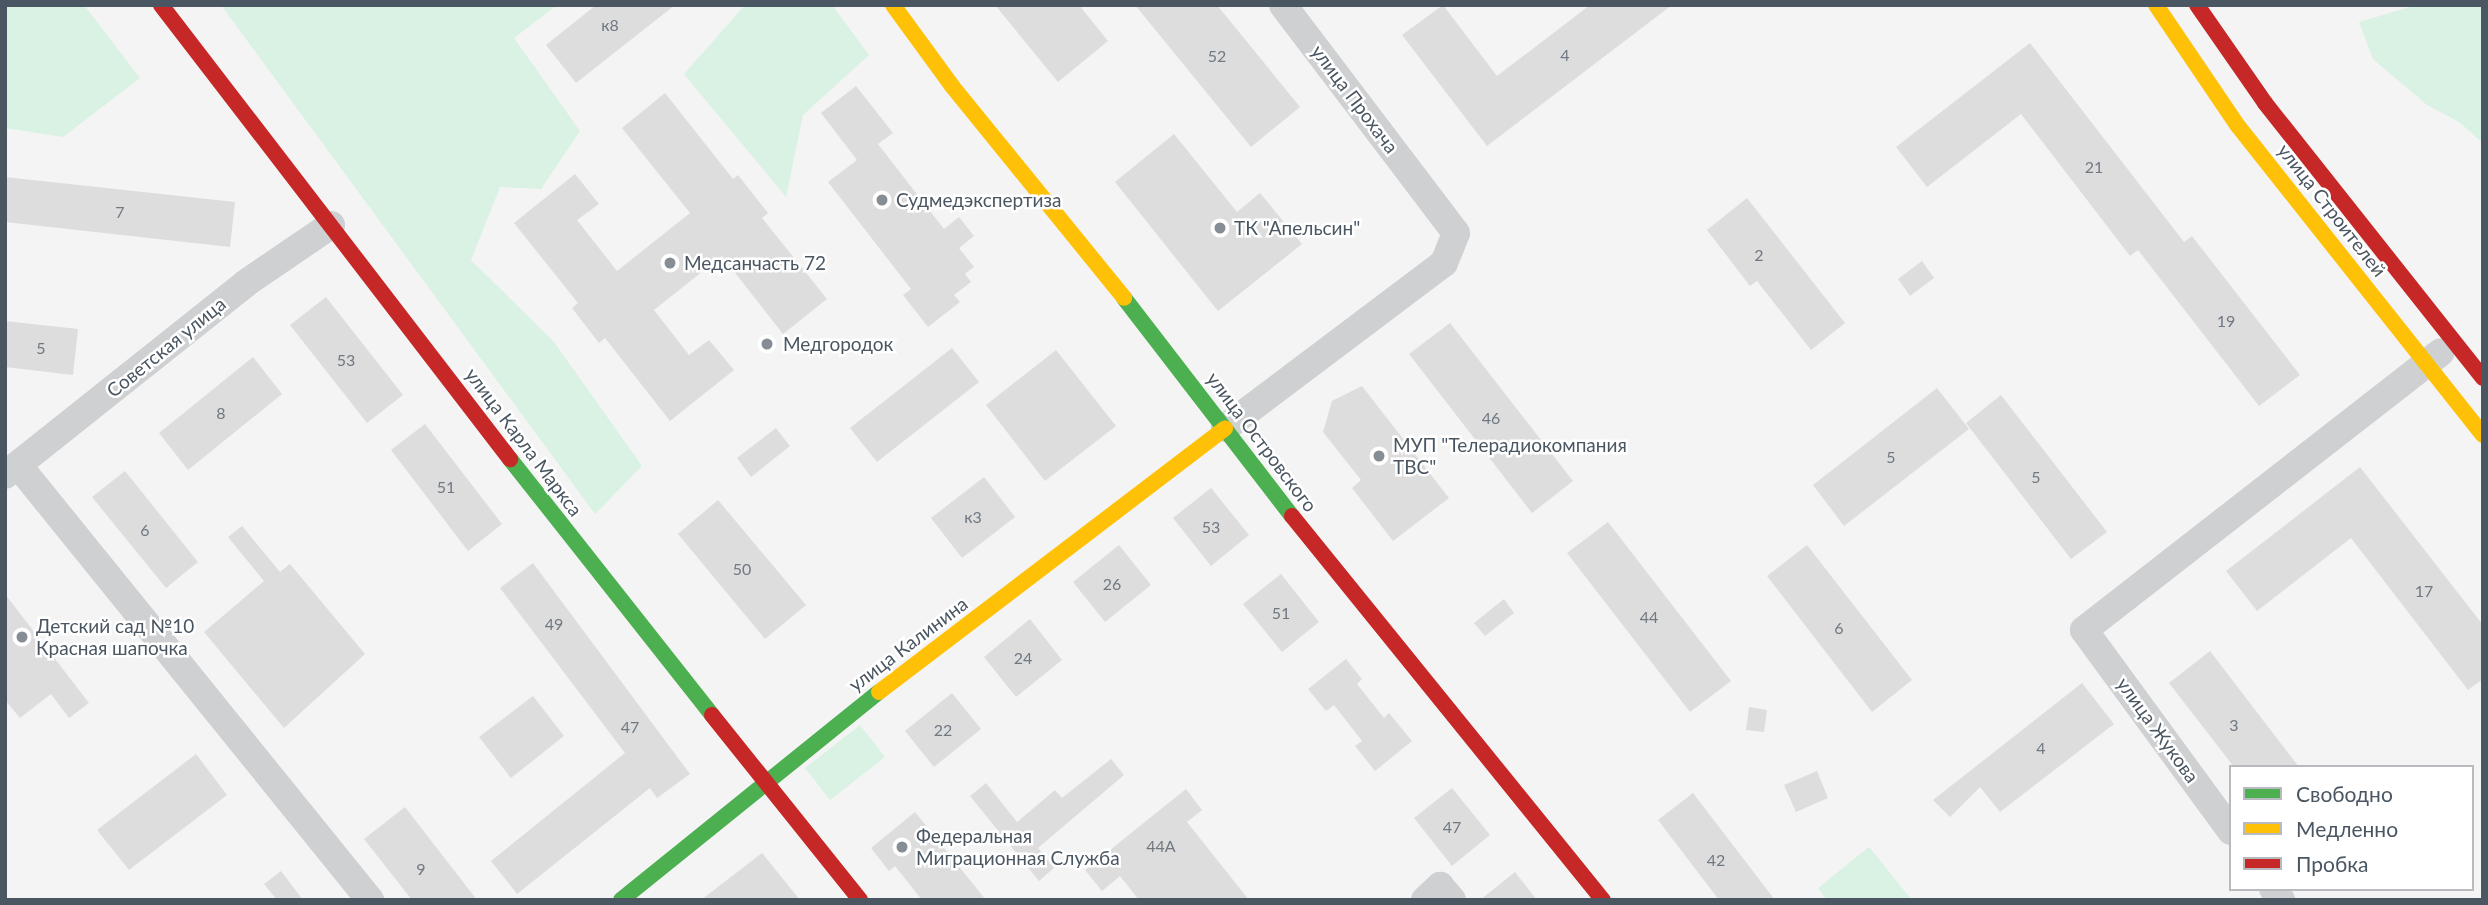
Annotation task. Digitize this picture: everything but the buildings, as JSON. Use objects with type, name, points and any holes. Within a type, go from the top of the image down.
[{"type":"street","name":"улица Карла Маркса","points":[[161,5],[585,556],[860,900]]},
{"type":"street","name":"улица Островского","points":[[893,5],[1599,898]]},
{"type":"street","name":"улица Прохача","points":[[1225,428],[1444,263],[1456,233],[1283,5]]},
{"type":"street","name":"улица Строителей","points":[[2156,5],[2202,77],[2483,435]]},
{"type":"street","name":"улица Строителей","points":[[2197,5],[2216,39],[2483,378]]},
{"type":"street","name":"Советская улица","points":[[12,470],[246,283],[331,225]]},
{"type":"street","points":[[2427,365],[2454,341]]},
{"type":"street","name":"улица Жукова","points":[[2229,828],[2084,630],[2427,365]]},
{"type":"street","name":"улица Калинина","points":[[621,900],[767,782],[1225,428]]},
{"type":"street","points":[[12,470],[370,900]]},
{"type":"street","points":[[1426,900],[1440,886],[1452,900]]},
{"type":"green space","points":[[5,5],[84,5],[140,78],[63,137],[5,128]]},
{"type":"green space","points":[[221,5],[557,5],[514,38],[580,131],[541,189],[500,187],[471,260],[554,342],[642,466],[595,514]]},
{"type":"green space","points":[[745,5],[832,5],[869,55],[803,115],[786,197],[684,74]]},
{"type":"green space","points":[[2417,5],[2483,5],[2483,143],[2459,122],[2427,105],[2373,59],[2359,22]]},
{"type":"green space","points":[[860,725],[885,757],[830,800],[805,768]]},
{"type":"green space","points":[[1869,847],[1912,900],[1827,900],[1818,888]]},
{"type":"traffic: fast","points":[[1124,298],[1292,516]]},
{"type":"traffic: fast","points":[[510,459],[712,715]]},
{"type":"traffic: fast","points":[[621,900],[879,692]]},
{"type":"traffic: slow","points":[[893,5],[952,86],[1124,298]]},
{"type":"traffic: slow","points":[[2156,5],[2238,126],[2483,435]]},
{"type":"traffic: slow","points":[[879,692],[1225,428]]},
{"type":"traffic: jam","points":[[161,5],[510,459]]},
{"type":"traffic: jam","points":[[2197,5],[2265,103],[2483,378]]},
{"type":"traffic: jam","points":[[1292,516],[1603,900]]},
{"type":"traffic: jam","points":[[712,715],[860,900]]},
{"type":"place","name":"Судмедэкспертиза","points":[[882,200]]},
{"type":"place","name":"ТК \"Апельсин\"","points":[[1220,228]]},
{"type":"place","name":"Медсанчасть 72","points":[[670,263]]},
{"type":"place","name":"Медгородок","points":[[767,344]]},
{"type":"place","name":"МУП \"Телерадиокомпания ТВС\"","points":[[1379,456]]},
{"type":"place","name":"Детский сад №10 Красная шапочка","points":[[22,637]]},
{"type":"place","name":"Федеральная Миграционная Служба","points":[[902,847]]}]
